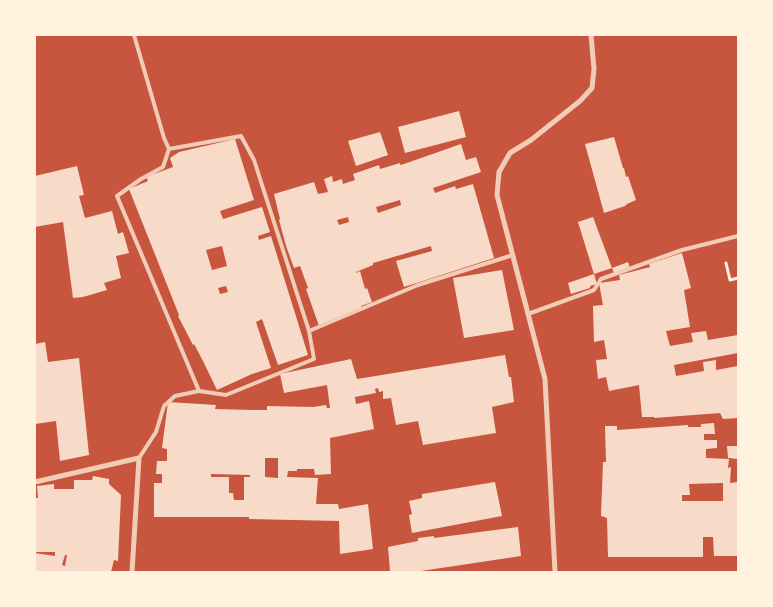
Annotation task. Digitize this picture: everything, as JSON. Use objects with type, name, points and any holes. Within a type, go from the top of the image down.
[{"type":"street","points":[[554,572],[545,379],[497,195],[499,172],[510,153],[531,140],[580,101],[592,88],[594,68],[592,35]]},
{"type":"street","points":[[35,482],[138,458],[132,572]]},
{"type":"lane","points":[[134,35],[164,138],[169,149],[162,167],[140,179],[117,196],[199,391]]},
{"type":"lane","points":[[138,458],[156,432],[164,406],[175,396],[199,391],[226,396],[314,359],[309,331],[254,160],[241,136],[169,149]]},
{"type":"lane","points":[[528,314],[594,290],[601,279],[682,250],[738,236]]},
{"type":"lane","points":[[309,331],[418,285],[513,255]]},
{"type":"building","points":[[459,111],[466,137],[405,153],[398,127]]},
{"type":"building","points":[[380,132],[388,155],[356,166],[348,141]]},
{"type":"building","points":[[614,137],[626,177],[628,176],[636,200],[604,213],[585,144]]},
{"type":"building","points":[[235,139],[254,200],[220,211],[223,219],[262,207],[270,232],[258,236],[259,240],[271,236],[308,355],[278,365],[262,319],[256,322],[271,368],[252,374],[217,390],[178,316],[129,189],[148,181],[146,177],[173,167],[170,158],[179,152]],"holes":[[[222,246],[227,266],[212,270],[206,250]],[[226,286],[228,292],[220,294],[218,288]]]},
{"type":"building","points":[[461,144],[466,160],[476,157],[481,172],[433,188],[435,193],[455,186],[456,189],[473,184],[494,258],[404,287],[396,261],[432,251],[431,246],[373,263],[373,265],[356,272],[360,271],[365,289],[367,288],[372,302],[361,306],[362,309],[319,326],[300,266],[294,268],[286,246],[274,194],[314,182],[318,194],[328,192],[324,179],[332,176],[333,182],[342,179],[343,184],[355,180],[353,174],[379,165],[380,169],[400,163],[400,165]],"holes":[[[400,200],[401,205],[378,213],[376,207]],[[348,217],[349,222],[339,225],[337,220]]]},
{"type":"building","points":[[77,166],[84,195],[79,196],[85,218],[112,211],[118,234],[123,232],[129,253],[116,256],[121,278],[104,283],[107,290],[73,298],[63,222],[35,227],[35,176]]},
{"type":"building","points":[[593,217],[612,268],[594,274],[578,222]]},
{"type":"building","points":[[682,253],[691,288],[684,290],[690,327],[666,331],[670,346],[693,342],[691,333],[706,331],[708,340],[738,335],[738,353],[674,365],[676,376],[704,371],[703,362],[716,360],[716,370],[738,366],[738,418],[723,419],[720,413],[654,418],[642,417],[639,385],[609,391],[606,377],[598,379],[596,360],[607,359],[604,340],[594,342],[593,306],[603,305],[599,283],[620,280],[619,275],[650,267],[649,264]]},
{"type":"building","points":[[628,262],[630,268],[614,273],[612,268]]},
{"type":"building","points":[[502,270],[514,330],[464,338],[453,278]]},
{"type":"building","points":[[594,274],[597,284],[571,294],[568,283]]},
{"type":"building","points":[[45,342],[48,362],[79,358],[89,455],[60,461],[56,421],[35,424],[35,344]]},
{"type":"building","points":[[505,355],[509,377],[511,377],[514,402],[492,407],[496,433],[423,445],[418,421],[396,425],[391,398],[383,399],[383,391],[379,392],[378,388],[375,389],[376,393],[355,397],[356,404],[369,401],[374,429],[330,438],[331,474],[315,475],[314,469],[297,469],[297,471],[288,471],[287,477],[318,478],[316,504],[338,504],[339,509],[368,504],[373,549],[340,554],[339,521],[249,519],[249,517],[154,517],[154,483],[162,483],[162,474],[156,474],[157,461],[167,461],[167,449],[162,448],[168,402],[216,405],[215,409],[267,410],[267,406],[313,407],[326,405],[327,408],[330,408],[327,385],[284,393],[280,374],[351,359],[357,379]],"holes":[[[265,458],[278,458],[278,478],[265,477]],[[211,474],[250,475],[250,477],[244,477],[244,500],[234,500],[233,493],[229,493],[229,477],[211,477]]]},
{"type":"building","points":[[714,423],[715,434],[704,434],[704,440],[717,440],[717,448],[706,449],[706,458],[729,459],[728,468],[731,467],[730,483],[738,482],[738,556],[714,556],[713,537],[703,537],[703,557],[608,557],[607,518],[601,516],[603,462],[606,462],[605,426],[617,426],[617,430],[688,425],[688,427],[701,427],[701,424]],"holes":[[[723,483],[723,501],[682,501],[682,495],[690,495],[689,484]]]},
{"type":"building","points":[[727,446],[738,446],[738,459],[728,458]]},
{"type":"building","points":[[93,476],[109,479],[109,484],[121,495],[118,561],[114,560],[111,572],[35,572],[35,553],[55,556],[55,552],[35,552],[35,498],[38,498],[37,486],[54,484],[54,489],[74,489],[74,480],[92,480]],"holes":[[[65,555],[67,555],[65,566],[62,565]]]},
{"type":"building","points":[[495,482],[502,516],[412,533],[409,515],[412,514],[409,501],[422,498],[422,494]]},
{"type":"building","points":[[518,527],[521,556],[421,571],[390,572],[388,547],[418,541],[418,538],[434,536],[434,538]]}]
